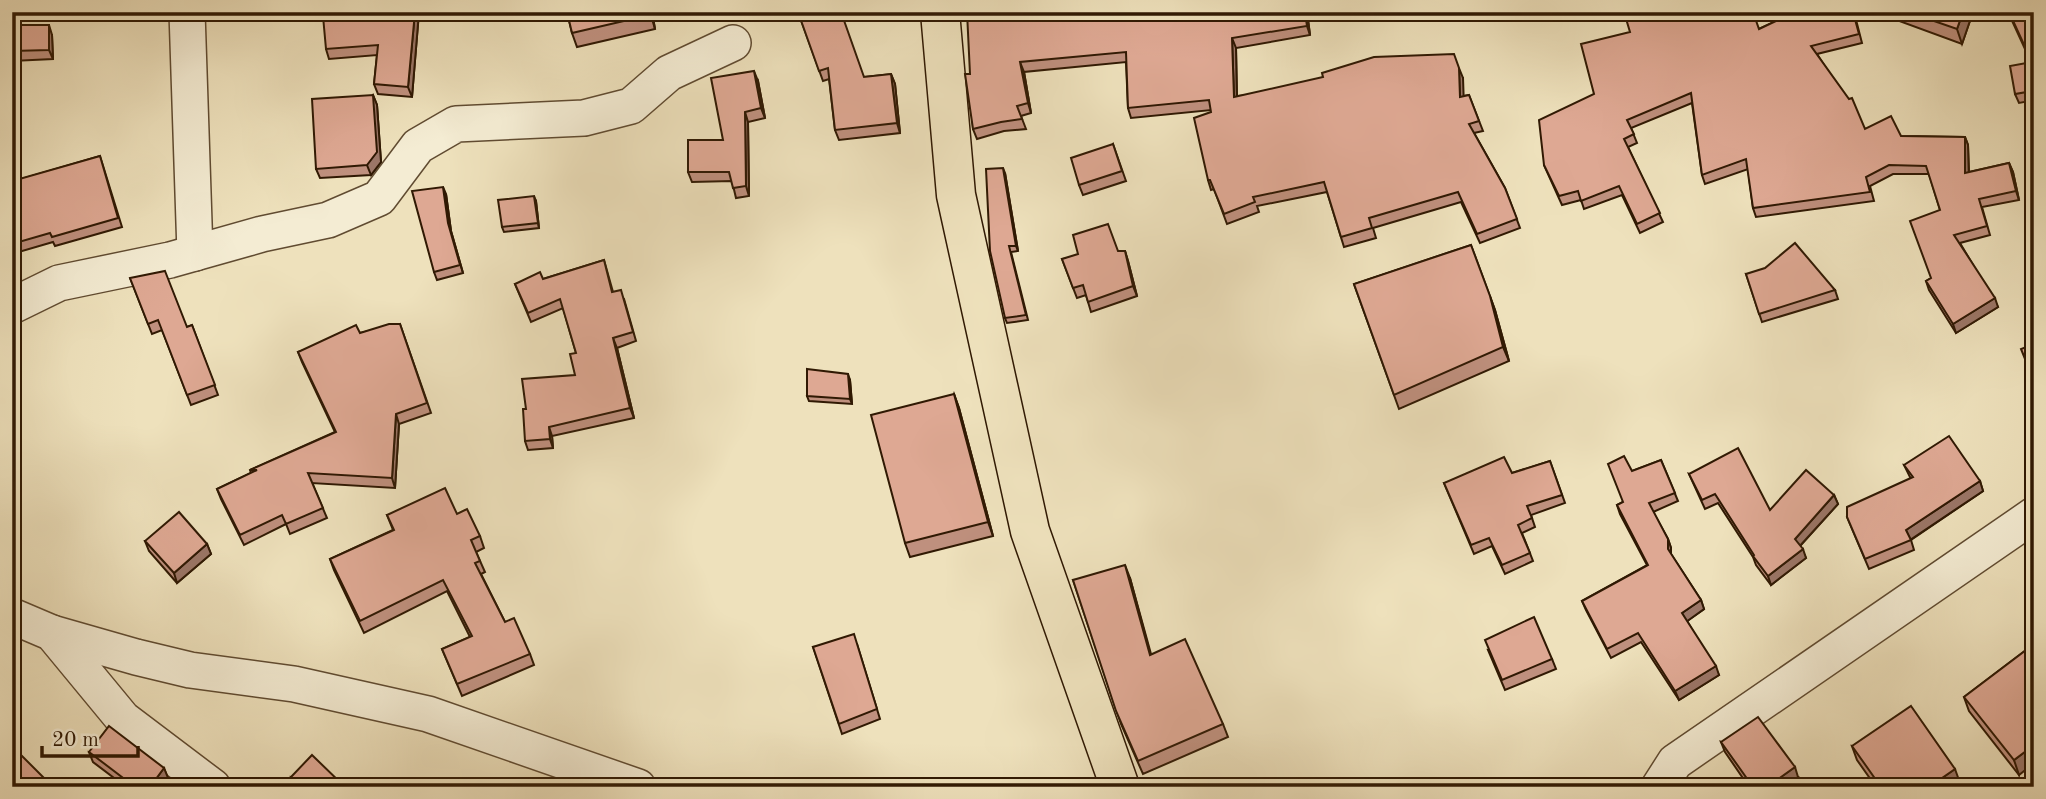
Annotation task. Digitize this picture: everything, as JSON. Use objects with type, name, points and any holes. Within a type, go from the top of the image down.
[{"type":"main road","points":[[940,12],[957,195],[1030,531],[1120,787]]},
{"type":"street","points":[[187,12],[195,253]]},
{"type":"street","points":[[12,306],[59,283],[328,220],[379,198],[418,146],[456,124],[584,118],[631,106],[669,73],[733,43]]},
{"type":"street","points":[[1659,787],[1675,762],[2034,515]]},
{"type":"street","points":[[12,616],[52,633],[190,670],[294,684],[428,714],[638,787]]},
{"type":"street","points":[[52,633],[122,719],[213,787]]},
{"type":"building","points":[[12,12],[16,12],[17,25],[49,25],[49,50],[12,51]]},
{"type":"building","points":[[415,12],[408,87],[374,84],[378,45],[326,49],[323,16]]},
{"type":"building","points":[[567,12],[650,12],[650,15],[572,33]]},
{"type":"building","points":[[798,12],[841,12],[864,77],[891,74],[897,123],[835,130],[828,68],[819,71]]},
{"type":"building","points":[[967,12],[1087,12],[1088,21],[1154,19],[1163,16],[1163,12],[1305,12],[1307,26],[1232,38],[1234,97],[1323,77],[1322,73],[1374,57],[1454,54],[1459,68],[1460,97],[1469,95],[1479,121],[1469,124],[1505,188],[1517,219],[1477,234],[1458,192],[1369,218],[1372,228],[1341,237],[1324,182],[1253,197],[1255,202],[1224,214],[1208,180],[1194,118],[1211,112],[1209,100],[1128,108],[1126,52],[1020,62],[1028,103],[1017,106],[1022,119],[973,129],[965,74],[970,74]]},
{"type":"building","points":[[1624,12],[1753,12],[1759,29],[1795,12],[1853,12],[1859,34],[1811,46],[1849,99],[1852,98],[1865,129],[1891,116],[1901,136],[1965,137],[1965,173],[2009,163],[2016,191],[1979,199],[1987,226],[1954,235],[1995,298],[1953,324],[1926,281],[1931,278],[1910,221],[1940,210],[1926,166],[1889,165],[1866,177],[1870,192],[1753,208],[1746,159],[1702,175],[1691,93],[1627,120],[1634,134],[1624,139],[1660,213],[1637,224],[1619,186],[1581,201],[1578,191],[1559,196],[1544,165],[1539,120],[1594,94],[1581,44],[1630,32]]},
{"type":"building","points":[[1908,12],[1963,12],[1957,29]]},
{"type":"building","points":[[2009,12],[2034,12],[2034,113],[2027,92],[2015,94],[2010,66],[2032,62]]},
{"type":"building","points":[[754,71],[761,108],[745,112],[746,186],[733,188],[729,172],[688,172],[688,140],[723,140],[711,78]]},
{"type":"building","points":[[373,95],[377,152],[367,165],[316,169],[312,99]]},
{"type":"building","points":[[1113,144],[1122,171],[1079,185],[1071,158]]},
{"type":"building","points":[[100,156],[118,218],[52,237],[50,233],[12,244],[12,170],[15,170],[16,180]]},
{"type":"building","points":[[1003,168],[1016,246],[1009,246],[1026,315],[1005,318],[990,251],[986,169]]},
{"type":"building","points":[[443,187],[448,223],[460,265],[434,272],[412,191]]},
{"type":"building","points":[[534,196],[538,223],[502,227],[498,200]]},
{"type":"building","points":[[1108,224],[1118,251],[1125,251],[1133,286],[1088,302],[1083,285],[1073,288],[1062,259],[1078,254],[1073,235]]},
{"type":"building","points":[[1795,243],[1835,290],[1759,314],[1746,274],[1765,268]]},
{"type":"building","points":[[1471,245],[1490,296],[1503,347],[1394,395],[1354,284]]},
{"type":"building","points":[[604,260],[612,292],[621,290],[633,332],[613,338],[630,408],[549,427],[550,439],[525,441],[523,409],[526,409],[522,379],[575,375],[570,354],[576,353],[560,299],[528,313],[515,284],[540,272],[543,279]]},
{"type":"building","points":[[165,271],[187,327],[192,325],[215,385],[187,395],[158,320],[148,324],[130,278]]},
{"type":"building","points":[[389,324],[400,324],[427,403],[396,414],[392,478],[308,473],[323,508],[286,524],[282,515],[240,535],[217,489],[257,470],[250,470],[336,432],[298,352],[356,325],[360,333]]},
{"type":"building","points":[[2034,344],[2034,381],[2021,349]]},
{"type":"building","points":[[807,369],[848,374],[850,399],[807,396]]},
{"type":"building","points":[[954,394],[988,522],[905,543],[871,415]]},
{"type":"building","points":[[1949,436],[1980,481],[1906,530],[1911,540],[1865,559],[1847,517],[1847,507],[1913,477],[1904,465]]},
{"type":"building","points":[[1738,448],[1770,510],[1806,470],[1834,495],[1795,539],[1803,549],[1768,576],[1715,494],[1702,500],[1689,474]]},
{"type":"building","points":[[1624,456],[1632,471],[1661,460],[1675,493],[1649,503],[1668,539],[1668,549],[1701,600],[1682,613],[1716,666],[1675,691],[1638,633],[1607,649],[1582,601],[1648,565],[1617,505],[1623,502],[1608,464]]},
{"type":"building","points":[[1504,457],[1512,473],[1550,461],[1562,495],[1527,506],[1532,518],[1518,525],[1530,553],[1502,565],[1489,538],[1471,545],[1444,483]]},
{"type":"building","points":[[445,488],[457,514],[467,509],[480,536],[471,540],[480,561],[475,563],[505,622],[514,618],[530,654],[457,684],[442,649],[472,636],[443,580],[360,621],[330,559],[394,530],[387,515]]},
{"type":"building","points":[[179,512],[207,544],[174,573],[145,541]]},
{"type":"building","points":[[1125,565],[1150,655],[1185,639],[1223,724],[1138,761],[1116,711],[1073,580]]},
{"type":"building","points":[[1534,617],[1552,659],[1502,680],[1485,640]]},
{"type":"building","points":[[854,634],[877,709],[839,724],[813,647]]},
{"type":"building","points":[[2034,644],[2034,745],[2014,760],[1964,697]]},
{"type":"building","points":[[1911,706],[1955,769],[1929,787],[1881,787],[1852,746]]},
{"type":"building","points":[[1758,717],[1795,767],[1767,787],[1753,787],[1721,742]]},
{"type":"building","points":[[109,726],[164,768],[150,787],[135,787],[89,752]]},
{"type":"building","points":[[12,746],[53,787],[12,785]]},
{"type":"building","points":[[312,755],[345,787],[301,787],[291,777]]}]
